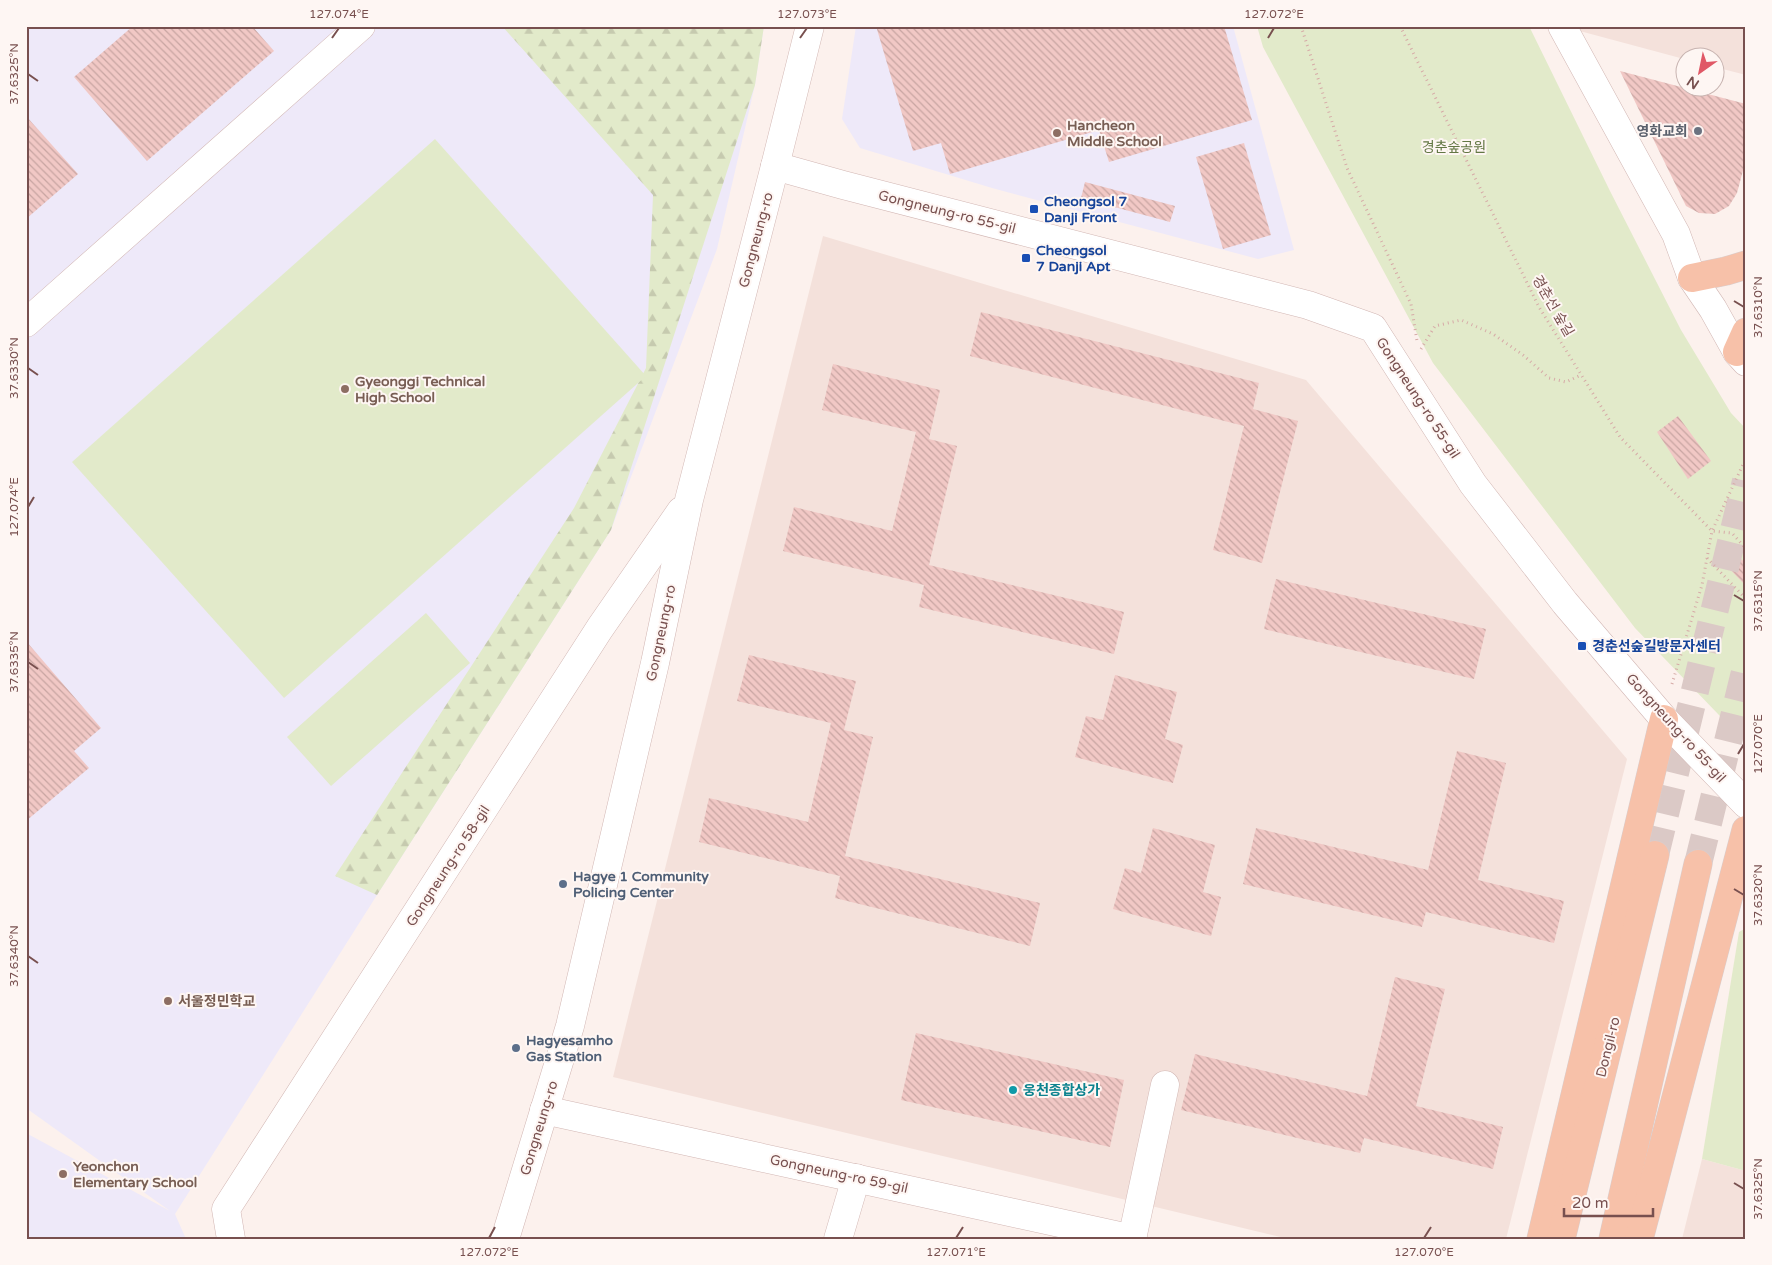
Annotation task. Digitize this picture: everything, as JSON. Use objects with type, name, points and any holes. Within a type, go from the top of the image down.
[{"type":"main road","points":[[1692,278],[1746,265]]},
{"type":"main road","points":[[1541,1239],[1664,719]]},
{"type":"main road","points":[[1639,1239],[1746,830]]},
{"type":"main road","name":"Dongil-ro","points":[[1561,1239],[1655,855]]},
{"type":"main road","points":[[1613,1239],[1698,864]]},
{"type":"street","points":[[26,323],[361,26]]},
{"type":"street","name":"Gongneung-ro","points":[[505,1239],[570,1026],[655,663],[689,500],[776,166],[810,26]]},
{"type":"street","points":[[1562,26],[1676,234],[1692,278],[1713,309],[1744,348]]},
{"type":"street","name":"Gongneung-ro 55-gil","points":[[776,166],[1308,305],[1373,328],[1474,484],[1565,602],[1664,719],[1746,804]]},
{"type":"street","name":"Gongneung-ro 58-gil","points":[[231,1239],[226,1209],[600,628],[689,500]]},
{"type":"street","points":[[1132,1239],[1165,1085]]},
{"type":"street","name":"Gongneung-ro 59-gil","points":[[544,1110],[1132,1239]]},
{"type":"street","points":[[838,1239],[856,1178]]},
{"type":"path","points":[[1302,26],[1346,168],[1411,304],[1419,352],[1434,326],[1461,320],[1493,334],[1523,355],[1549,378],[1566,382],[1581,375]]},
{"type":"path","name":"경춘선 숲길","points":[[1400,26],[1539,307],[1581,375],[1620,437],[1712,531]]},
{"type":"path","points":[[1672,685],[1702,585],[1712,531],[1746,458]]},
{"type":"path","points":[[1712,531],[1732,533],[1746,549]]},
{"type":"path","points":[[1707,558],[1746,599]]},
{"type":"shaded area","name":"Gyeonggi Technical High School","points":[[26,26],[764,26],[755,85],[717,249],[611,530],[175,1214],[186,1239],[26,1239],[26,1133],[170,1211],[26,1108]]},
{"type":"shaded area","name":"Hancheon Middle School","points":[[856,26],[1233,26],[1294,250],[1258,259],[992,188],[860,148],[842,119]]},
{"type":"shaded area","points":[[1575,26],[1746,26],[1746,75],[1724,69],[1724,48],[1674,48],[1674,56],[1576,30]]},
{"type":"shaded area","points":[[823,236],[1306,380],[1627,759],[1506,1239],[1289,1239],[613,1077]]},
{"type":"shaded area","points":[[1702,1159],[1746,1171],[1746,1239],[1682,1239]]},
{"type":"green space","points":[[502,26],[764,26],[755,85],[611,530],[377,895],[335,876],[574,508],[646,368],[653,195]]},
{"type":"green space","name":"경춘숲공원","points":[[1257,26],[1529,26],[1681,330],[1731,413],[1746,429],[1746,743],[1635,628],[1433,363],[1263,47]]},
{"type":"green space","points":[[435,139],[646,376],[284,698],[72,462]]},
{"type":"green space","points":[[426,613],[470,663],[331,786],[287,737]]},
{"type":"green space","points":[[1746,928],[1746,1171],[1702,1159],[1739,932]]},
{"type":"building","points":[[133,26],[252,26],[274,51],[147,161],[74,77]]},
{"type":"building","points":[[876,26],[1224,26],[1252,120],[1109,162],[1099,130],[950,174],[941,143],[913,151]]},
{"type":"building","name":"영화교회","points":[[1620,71],[1674,85],[1674,98],[1723,98],[1746,104],[1746,159],[1737,193],[1729,206],[1715,214],[1699,213],[1686,206]]},
{"type":"building","points":[[26,116],[78,174],[26,219]]},
{"type":"building","points":[[1244,143],[1271,235],[1223,249],[1196,157]]},
{"type":"building","points":[[1085,182],[1175,206],[1170,222],[1081,198]]},
{"type":"building","points":[[981,312],[1259,383],[1253,409],[1298,421],[1262,563],[1213,550],[1244,426],[970,356]]},
{"type":"building","points":[[833,364],[940,390],[929,439],[957,446],[929,565],[1124,612],[1114,654],[919,607],[924,585],[783,551],[794,507],[892,531],[916,432],[822,410]]},
{"type":"building","points":[[1678,416],[1711,461],[1688,479],[1657,432]]},
{"type":"building","points":[[1732,549],[1746,564],[1746,586],[1721,560]]},
{"type":"building","points":[[1276,579],[1486,629],[1474,679],[1264,629]]},
{"type":"building","points":[[26,641],[101,728],[74,751],[89,768],[26,821]]},
{"type":"building","points":[[749,655],[856,681],[844,730],[873,737],[845,856],[1040,903],[1030,946],[835,898],[840,876],[699,842],[709,798],[808,822],[831,723],[737,701]]},
{"type":"building","points":[[1115,675],[1177,692],[1165,739],[1183,745],[1173,783],[1075,757],[1086,716],[1103,720]]},
{"type":"building","points":[[1457,751],[1506,763],[1478,880],[1564,901],[1554,943],[1426,912],[1422,927],[1243,884],[1256,828],[1428,870]]},
{"type":"building","points":[[1153,828],[1215,845],[1203,892],[1221,897],[1211,936],[1113,909],[1125,868],[1141,873]]},
{"type":"building","points":[[1395,977],[1445,989],[1416,1106],[1503,1127],[1493,1169],[1364,1138],[1360,1153],[1181,1110],[1195,1054],[1367,1096]]},
{"type":"building","name":"웅천종합상가","points":[[916,1033],[1124,1080],[1110,1147],[901,1100]]},
{"type":"tunnel","points":[[1655,855],[1746,481]]},
{"type":"tunnel","points":[[1698,864],[1746,668]]},
{"type":"place","name":"영화교회","points":[[1698,131]]},
{"type":"place","name":"Hancheon Middle School","points":[[1057,133]]},
{"type":"place","name":"Cheongsol 7 Danji Front","points":[[1034,209]]},
{"type":"place","name":"Cheongsol 7 Danji Apt","points":[[1026,258]]},
{"type":"place","name":"Gyeonggi Technical High School","points":[[345,389]]},
{"type":"place","name":"경춘선숲길방문자센터","points":[[1582,646]]},
{"type":"place","name":"Hagye 1 Community Policing Center","points":[[563,884]]},
{"type":"place","name":"서울정민학교","points":[[168,1001]]},
{"type":"place","name":"Hagyesamho Gas Station","points":[[516,1048]]},
{"type":"place","name":"웅천종합상가","points":[[1013,1090]]},
{"type":"place","name":"Yeonchon Elementary School","points":[[63,1174]]}]
